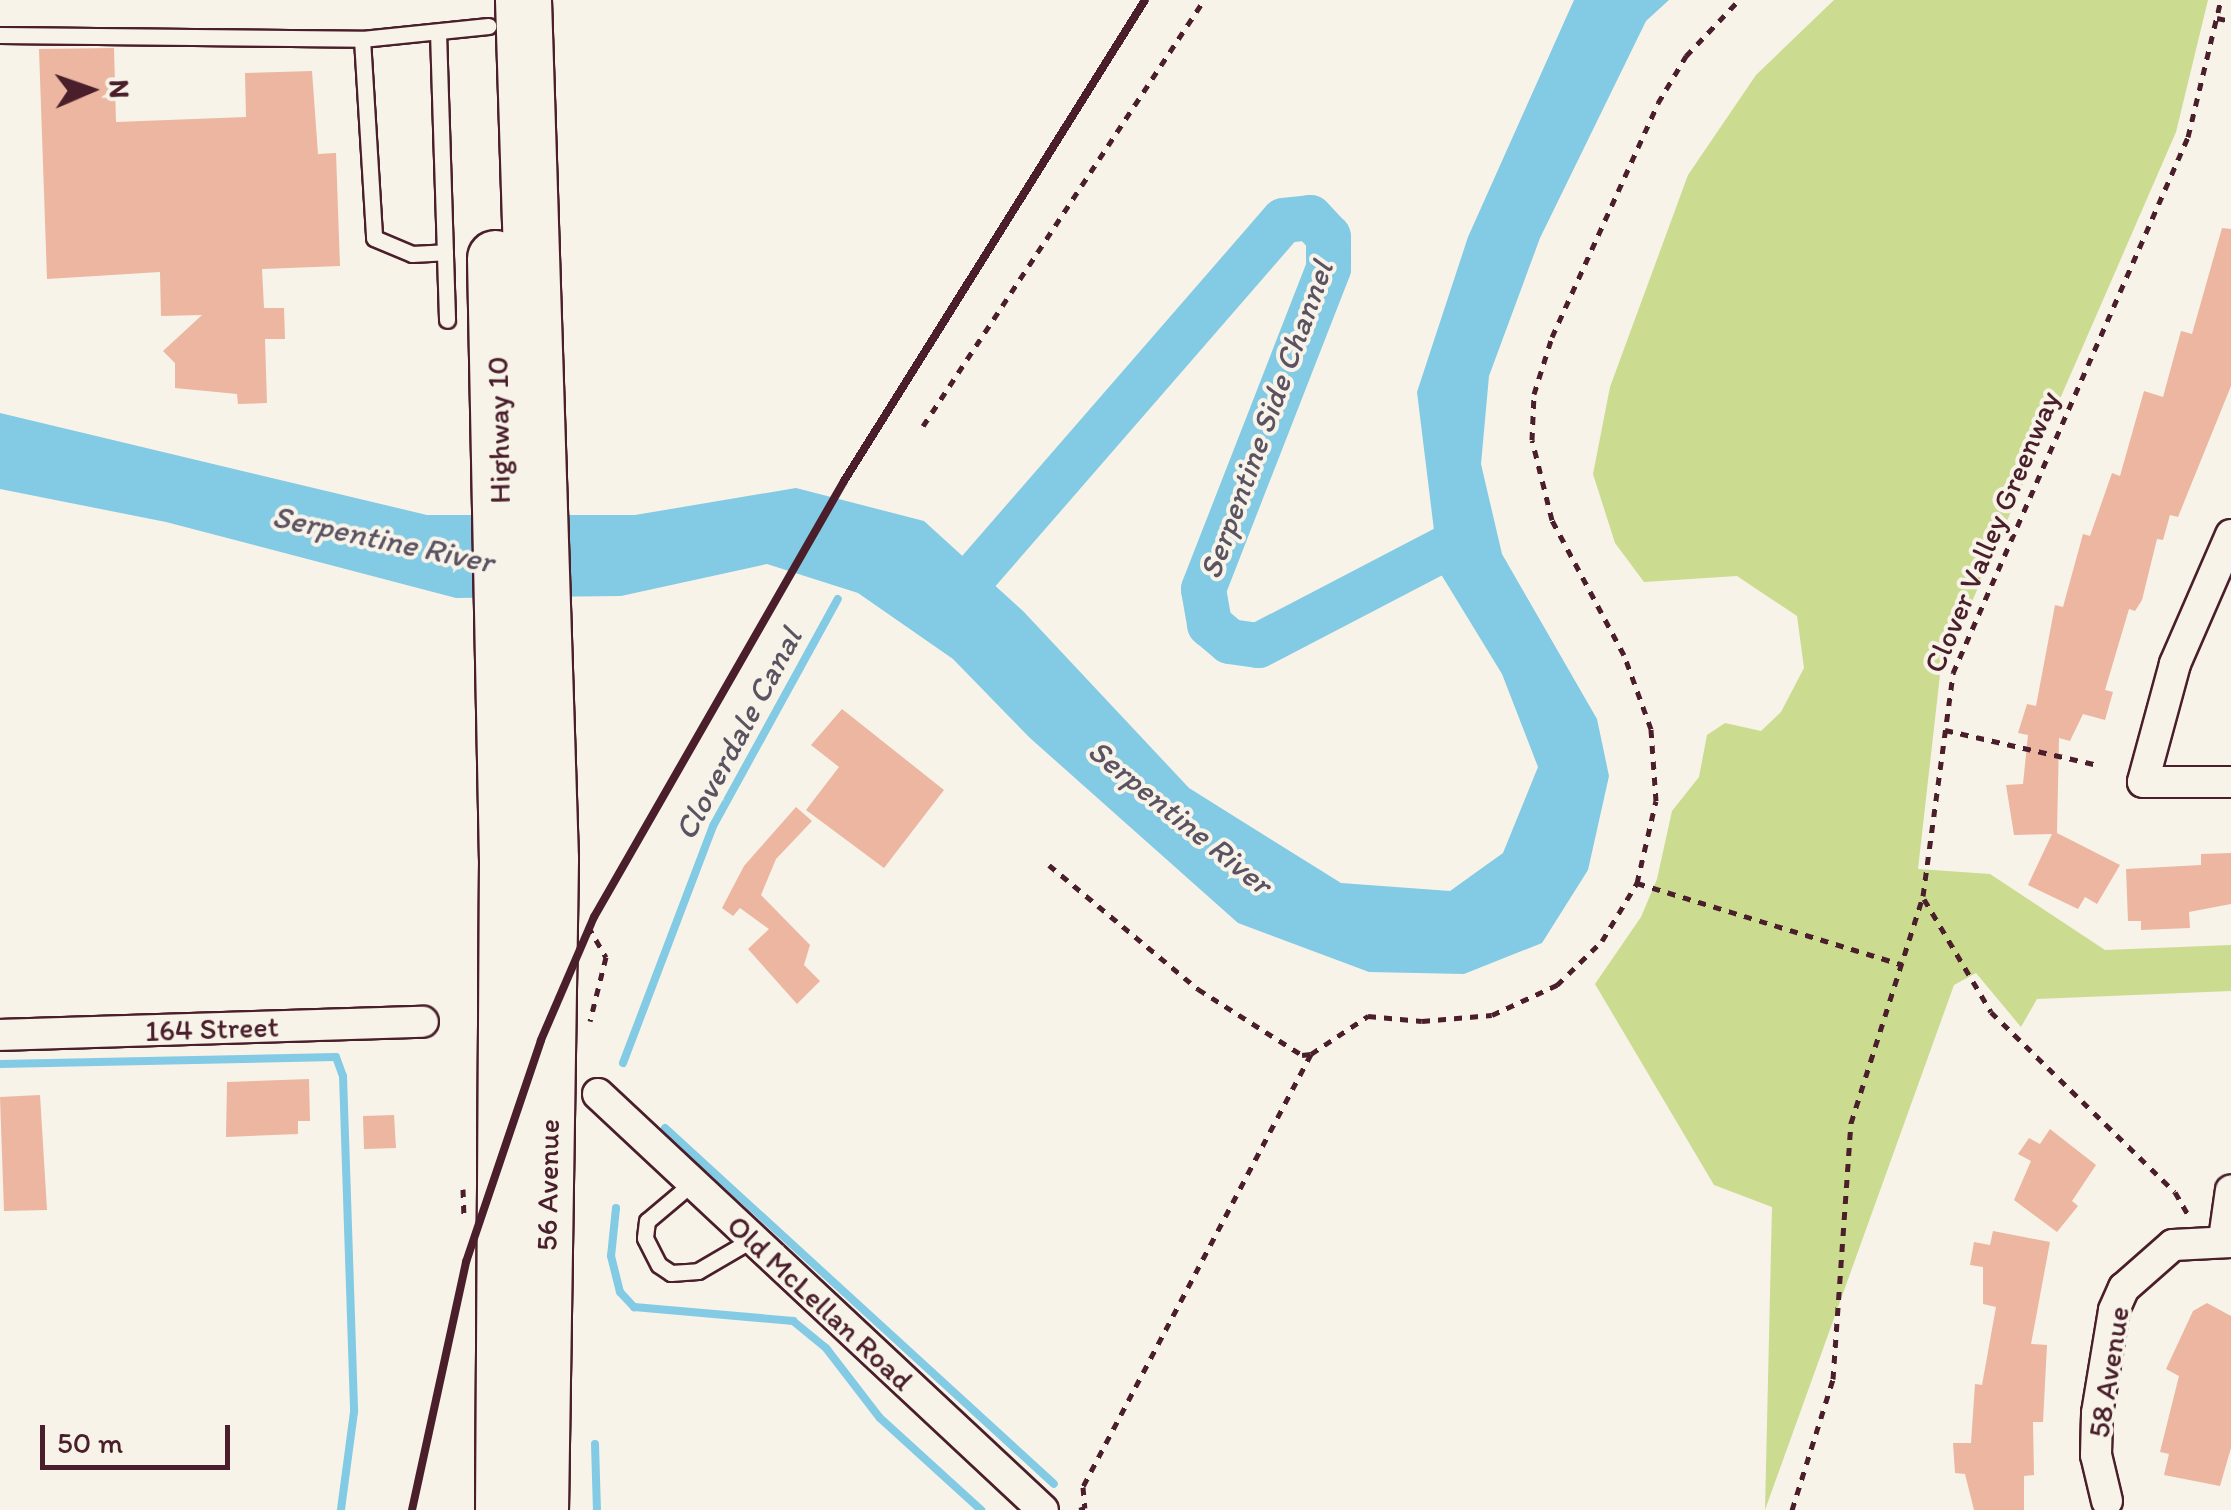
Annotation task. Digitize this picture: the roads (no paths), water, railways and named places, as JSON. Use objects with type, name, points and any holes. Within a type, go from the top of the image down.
[{"type":"highway","name":"Highway 10","points":[[484,14],[515,292],[528,860]]},
{"type":"highway","name":"56 Avenue","points":[[503,1510],[528,860]]},
{"type":"highway","name":"56 Avenue","points":[[528,860],[540,1510]]},
{"type":"street","points":[[2231,535],[2174,664],[2144,782],[2231,782]]},
{"type":"street","name":"164 Street","points":[[0,1036],[423,1022]]},
{"type":"street","name":"Old McLellan Road","points":[[598,1094],[1044,1510]]},
{"type":"street","name":"58 Avenue","points":[[2107,1501],[2096,1433],[2114,1310],[2152,1257],[2194,1240],[2227,1240],[2231,1190]]},
{"type":"lane","points":[[0,35],[362,40],[484,14],[444,252],[446,320]]},
{"type":"lane","points":[[362,40],[374,238],[412,254],[444,252]]},
{"type":"lane","points":[[691,1184],[647,1221],[645,1238],[658,1265],[671,1272],[698,1271],[751,1240]]},
{"type":"water","name":"Serpentine River","points":[[1574,0],[1669,0],[1646,21],[1540,238],[1489,376],[1481,464],[1502,554],[1597,719],[1609,776],[1588,870],[1542,943],[1464,974],[1369,972],[1238,923],[1030,738],[953,659],[858,593],[767,564],[621,596],[456,598],[166,522],[0,489],[0,413],[427,515],[635,515],[796,488],[924,521],[1023,611],[1189,788],[1341,883],[1450,891],[1503,853],[1538,767],[1502,674],[1439,571],[1417,392],[1468,237]]},
{"type":"waterway","name":"Serpentine Side Channel","points":[[951,602],[1283,220],[1310,217],[1328,236],[1328,268],[1203,589],[1209,624],[1229,641],[1258,645],[1473,533]]},
{"type":"waterway","name":"Cloverdale Canal","points":[[623,1063],[713,826],[838,599]]},
{"type":"waterway","points":[[0,1064],[336,1057],[343,1076],[354,1412],[341,1510]]},
{"type":"waterway","points":[[665,1128],[1054,1484]]},
{"type":"waterway","points":[[616,1208],[611,1256],[620,1292],[634,1307],[793,1321],[826,1348],[880,1418],[981,1510]]},
{"type":"waterway","name":"Cloverdale Canal","points":[[595,1444],[597,1510]]},
{"type":"railway","points":[[412,1510],[466,1262],[541,1040],[594,917],[844,481],[1145,0]]}]
